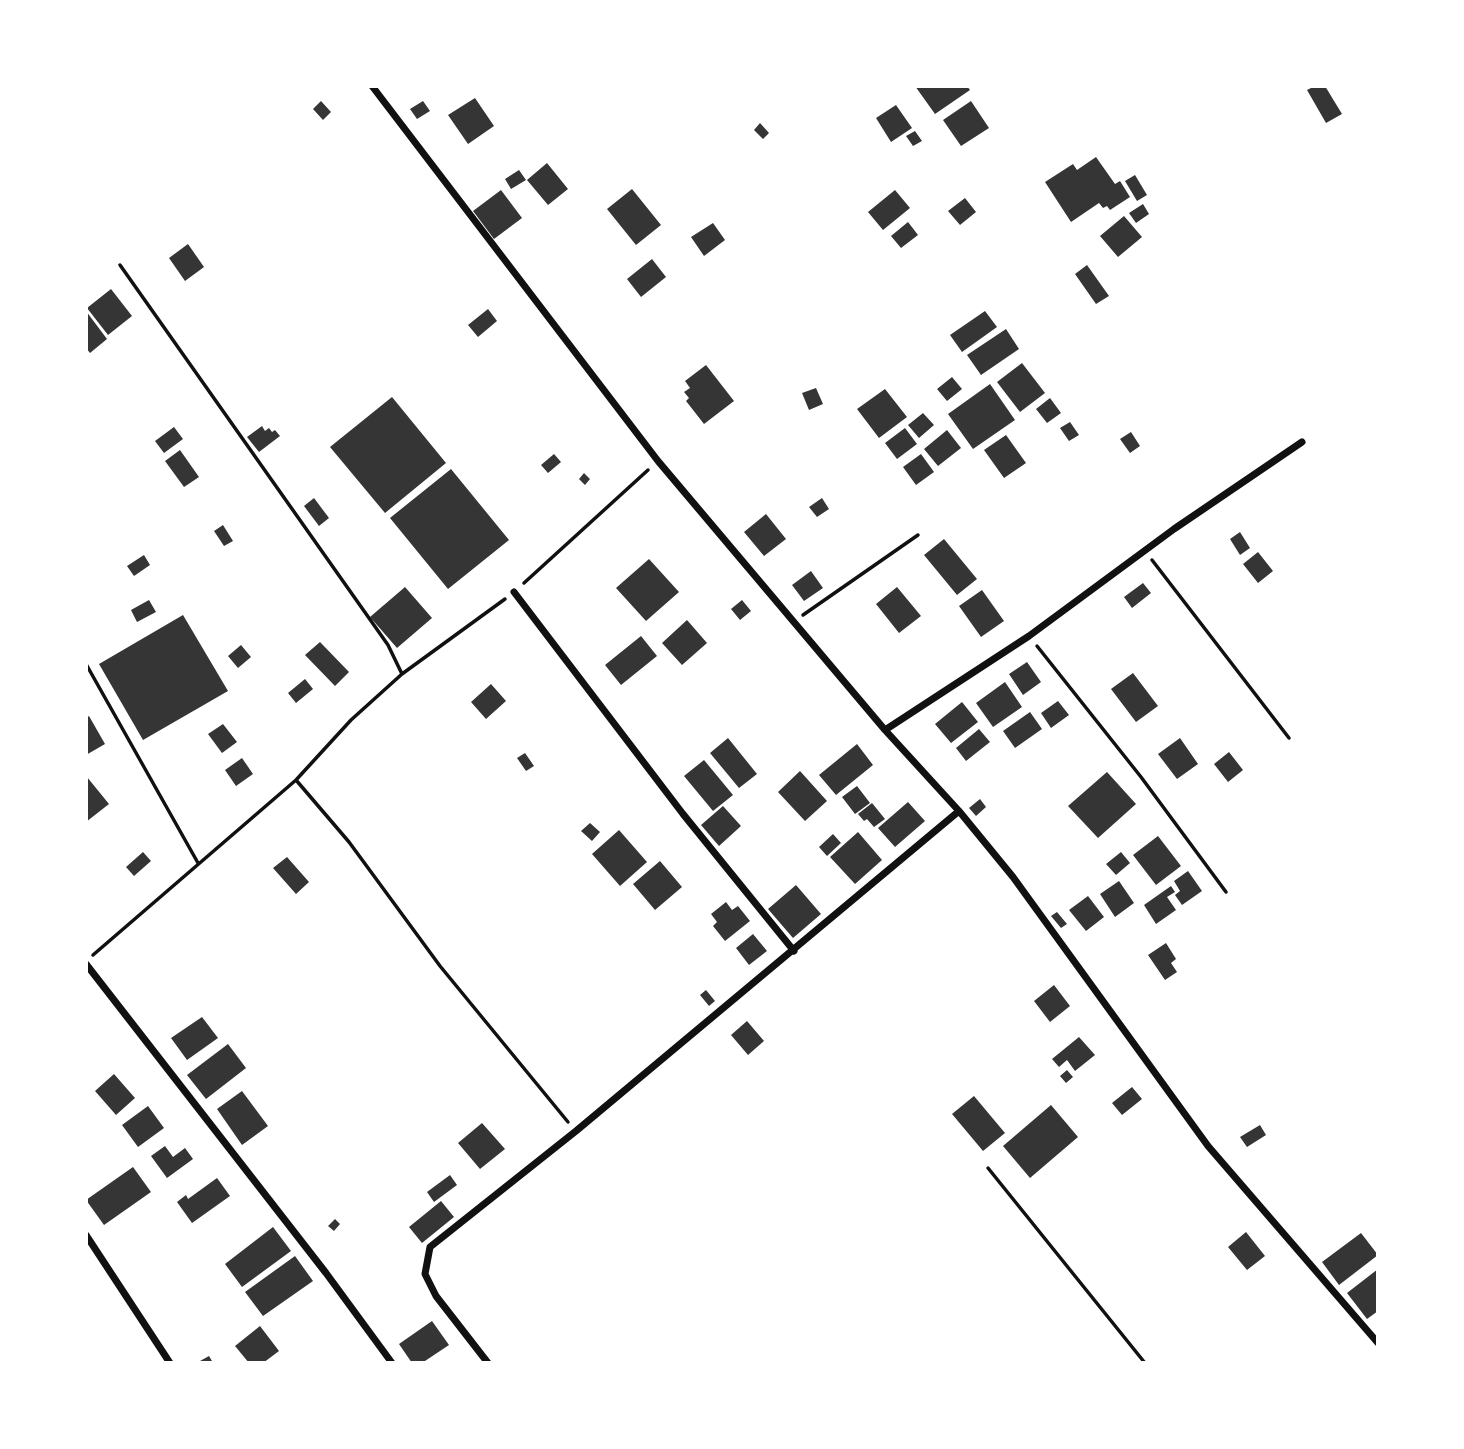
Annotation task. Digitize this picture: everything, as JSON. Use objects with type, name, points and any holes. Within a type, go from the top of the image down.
[{"type":"street","points":[[372,86],[658,461],[885,730],[960,811],[1013,877],[1208,1146],[1378,1343]]},
{"type":"street","points":[[885,730],[1029,636],[1144,550],[1302,442]]},
{"type":"street","points":[[514,592],[683,814],[794,951]]},
{"type":"street","points":[[488,1363],[436,1296],[425,1274],[430,1247],[576,1131],[960,811]]},
{"type":"street","points":[[86,962],[326,1273],[392,1363]]},
{"type":"street","points":[[86,1235],[170,1363]]},
{"type":"path","points":[[120,265],[388,645],[402,674]]},
{"type":"path","points":[[86,962],[296,780],[351,720],[402,674],[514,592],[658,461]]},
{"type":"path","points":[[793,622],[918,535]]},
{"type":"path","points":[[1144,550],[1289,738]]},
{"type":"path","points":[[1029,636],[1141,777],[1226,892]]},
{"type":"path","points":[[86,664],[199,864]]},
{"type":"path","points":[[296,780],[349,842],[440,966],[576,1131]]},
{"type":"path","points":[[988,1168],[1144,1363]]},
{"type":"building","points":[[915,86],[967,86],[970,90],[935,114]]},
{"type":"building","points":[[1315,86],[1325,86],[1342,114],[1326,123],[1307,90]]},
{"type":"building","points":[[475,98],[494,126],[468,144],[448,115]]},
{"type":"building","points":[[321,101],[331,112],[323,120],[313,109]]},
{"type":"building","points":[[423,101],[430,111],[417,119],[410,109]]},
{"type":"building","points":[[971,101],[989,128],[961,146],[943,120]]},
{"type":"building","points":[[896,105],[912,128],[891,142],[876,118]]},
{"type":"building","points":[[760,123],[769,133],[763,139],[754,130]]},
{"type":"building","points":[[915,131],[922,141],[913,146],[906,136]]},
{"type":"building","points":[[1096,157],[1115,184],[1120,181],[1130,197],[1110,210],[1099,203],[1071,222],[1045,182],[1073,164],[1077,170]]},
{"type":"building","points":[[547,163],[568,189],[548,205],[527,180]]},
{"type":"building","points":[[519,170],[526,180],[511,189],[505,179]]},
{"type":"building","points":[[1135,175],[1147,195],[1137,201],[1125,181]]},
{"type":"building","points":[[632,189],[661,225],[636,245],[607,209]]},
{"type":"building","points":[[501,190],[522,218],[494,239],[473,211]]},
{"type":"building","points":[[895,190],[910,208],[883,230],[868,212]]},
{"type":"building","points":[[965,198],[976,212],[960,225],[948,211]]},
{"type":"building","points":[[1143,204],[1149,214],[1136,223],[1129,213]]},
{"type":"building","points":[[1124,216],[1142,237],[1118,257],[1100,236]]},
{"type":"building","points":[[908,222],[918,235],[901,248],[891,236]]},
{"type":"building","points":[[713,223],[725,240],[704,256],[691,237]]},
{"type":"building","points":[[188,244],[204,267],[185,281],[169,258]]},
{"type":"building","points":[[652,259],[666,277],[641,297],[627,279]]},
{"type":"building","points":[[1087,265],[1109,296],[1096,304],[1075,274]]},
{"type":"building","points":[[111,289],[132,316],[108,335],[87,308]]},
{"type":"building","points":[[488,309],[497,321],[478,337],[468,325]]},
{"type":"building","points":[[86,311],[107,339],[90,353],[86,348]]},
{"type":"building","points":[[985,311],[997,327],[962,352],[950,335]]},
{"type":"building","points":[[1006,329],[1019,349],[981,375],[967,355]]},
{"type":"building","points":[[1022,363],[1045,393],[1020,412],[997,382]]},
{"type":"building","points":[[706,365],[734,401],[704,424],[686,401],[689,398],[684,392],[690,388],[685,381]]},
{"type":"building","points":[[952,377],[962,389],[947,401],[937,389]]},
{"type":"building","points":[[990,384],[1015,420],[973,449],[948,414]]},
{"type":"building","points":[[816,388],[823,404],[809,410],[802,393]]},
{"type":"building","points":[[885,389],[907,417],[879,438],[857,409]]},
{"type":"building","points":[[392,397],[446,463],[385,513],[330,447]]},
{"type":"building","points":[[1050,398],[1061,413],[1047,423],[1036,409]]},
{"type":"building","points":[[923,413],[934,425],[919,438],[908,425]]},
{"type":"building","points":[[1070,422],[1079,435],[1069,441],[1060,428]]},
{"type":"building","points":[[262,426],[265,431],[269,428],[272,432],[275,430],[280,436],[259,452],[247,437]]},
{"type":"building","points":[[174,427],[183,439],[164,453],[155,441]]},
{"type":"building","points":[[905,428],[917,444],[897,459],[885,443]]},
{"type":"building","points":[[947,430],[961,448],[938,466],[924,449]]},
{"type":"building","points":[[1131,432],[1140,446],[1130,453],[1120,439]]},
{"type":"building","points":[[1006,435],[1026,463],[1004,478],[984,450]]},
{"type":"building","points":[[180,450],[199,477],[184,487],[165,461]]},
{"type":"building","points":[[554,454],[561,462],[548,473],[541,465]]},
{"type":"building","points":[[921,454],[934,472],[916,485],[903,467]]},
{"type":"building","points":[[451,469],[509,540],[448,589],[390,518]]},
{"type":"building","points":[[584,473],[590,479],[585,485],[579,479]]},
{"type":"building","points":[[314,498],[329,518],[319,526],[304,506]]},
{"type":"building","points":[[822,498],[829,509],[817,517],[809,507]]},
{"type":"building","points":[[766,514],[786,539],[764,556],[744,532]]},
{"type":"building","points":[[223,525],[233,541],[224,546],[214,531]]},
{"type":"building","points":[[1240,532],[1250,548],[1240,555],[1230,539]]},
{"type":"building","points":[[944,539],[977,579],[957,595],[924,555]]},
{"type":"building","points":[[1258,552],[1273,571],[1258,583],[1243,564]]},
{"type":"building","points":[[144,555],[150,565],[134,576],[127,566]]},
{"type":"building","points":[[649,559],[679,592],[646,621],[616,588]]},
{"type":"building","points":[[811,571],[823,588],[804,601],[792,585]]},
{"type":"building","points":[[1143,583],[1151,593],[1132,608],[1124,597]]},
{"type":"building","points":[[405,587],[432,618],[397,648],[370,617]]},
{"type":"building","points":[[897,587],[921,616],[899,633],[876,604]]},
{"type":"building","points":[[982,590],[1004,621],[981,637],[959,606]]},
{"type":"building","points":[[149,600],[156,612],[137,622],[131,610]]},
{"type":"building","points":[[742,600],[751,611],[740,620],[731,609]]},
{"type":"building","points":[[183,615],[228,691],[143,740],[99,664]]},
{"type":"building","points":[[687,620],[707,643],[682,665],[662,643]]},
{"type":"building","points":[[641,636],[657,656],[621,685],[605,665]]},
{"type":"building","points":[[320,642],[349,672],[335,686],[305,655]]},
{"type":"building","points":[[241,645],[251,657],[238,668],[228,656]]},
{"type":"building","points":[[1027,662],[1041,682],[1023,695],[1009,674]]},
{"type":"building","points":[[1133,673],[1158,706],[1136,722],[1111,689]]},
{"type":"building","points":[[305,679],[313,689],[296,703],[288,693]]},
{"type":"building","points":[[1005,682],[1022,707],[993,727],[976,703]]},
{"type":"building","points":[[491,684],[506,701],[486,719],[471,702]]},
{"type":"building","points":[[1058,701],[1069,715],[1051,728],[1041,713]]},
{"type":"building","points":[[962,702],[978,722],[951,743],[935,724]]},
{"type":"building","points":[[1030,712],[1042,729],[1015,748],[1003,731]]},
{"type":"building","points":[[89,716],[105,744],[86,755],[86,718]]},
{"type":"building","points":[[223,724],[237,742],[222,753],[208,734]]},
{"type":"building","points":[[979,729],[990,742],[966,761],[956,748]]},
{"type":"building","points":[[728,738],[757,774],[739,788],[710,753]]},
{"type":"building","points":[[1180,738],[1198,764],[1177,779],[1158,754]]},
{"type":"building","points":[[857,744],[873,765],[836,795],[819,775]]},
{"type":"building","points":[[1229,752],[1243,770],[1228,782],[1214,764]]},
{"type":"building","points":[[525,753],[534,766],[526,771],[517,758]]},
{"type":"building","points":[[242,758],[253,774],[236,786],[225,770]]},
{"type":"building","points":[[704,760],[733,795],[713,811],[684,776]]},
{"type":"building","points":[[800,771],[827,801],[805,821],[778,792]]},
{"type":"building","points":[[1107,772],[1136,804],[1098,838],[1068,806]]},
{"type":"building","points":[[87,777],[109,804],[86,822],[86,779]]},
{"type":"building","points":[[857,786],[870,803],[855,814],[842,797]]},
{"type":"building","points":[[980,799],[986,807],[976,816],[969,808]]},
{"type":"building","points":[[908,802],[925,821],[895,847],[878,828]]},
{"type":"building","points":[[872,803],[885,819],[874,827],[858,814]]},
{"type":"building","points":[[723,806],[741,826],[719,846],[701,825]]},
{"type":"building","points":[[590,823],[600,832],[592,841],[581,831]]},
{"type":"building","points":[[619,830],[647,862],[620,886],[592,854]]},
{"type":"building","points":[[858,832],[882,860],[855,884],[830,857]]},
{"type":"building","points":[[833,834],[841,843],[827,856],[819,847]]},
{"type":"building","points":[[1158,836],[1181,866],[1156,885],[1133,855]]},
{"type":"building","points":[[143,852],[151,861],[134,876],[126,867]]},
{"type":"building","points":[[1121,852],[1130,863],[1116,875],[1106,864]]},
{"type":"building","points":[[287,857],[309,882],[296,894],[273,868]]},
{"type":"building","points":[[660,861],[682,887],[655,910],[633,884]]},
{"type":"building","points":[[1188,871],[1202,891],[1182,905],[1175,895],[1180,891],[1174,881]]},
{"type":"building","points":[[1119,881],[1134,903],[1115,917],[1100,894]]},
{"type":"building","points":[[796,885],[821,914],[793,938],[768,909]]},
{"type":"building","points":[[1171,886],[1175,892],[1167,897],[1176,910],[1156,924],[1144,905]]},
{"type":"building","points":[[1088,896],[1104,917],[1086,931],[1069,910]]},
{"type":"building","points":[[726,902],[732,910],[738,906],[750,921],[725,941],[713,926],[717,922],[711,914]]},
{"type":"building","points":[[1057,912],[1067,924],[1061,928],[1051,916]]},
{"type":"building","points":[[753,934],[767,951],[749,965],[736,948]]},
{"type":"building","points":[[1166,943],[1176,959],[1171,963],[1177,972],[1165,980],[1148,955]]},
{"type":"building","points":[[1054,985],[1070,1006],[1050,1022],[1034,1001]]},
{"type":"building","points":[[706,990],[715,1001],[709,1006],[700,995]]},
{"type":"building","points":[[202,1017],[218,1038],[187,1060],[171,1038]]},
{"type":"building","points":[[747,1021],[764,1041],[748,1055],[731,1035]]},
{"type":"building","points":[[1079,1037],[1095,1055],[1075,1071],[1067,1060],[1059,1067],[1052,1059]]},
{"type":"building","points":[[228,1044],[246,1068],[206,1099],[187,1075]]},
{"type":"building","points":[[1067,1070],[1073,1077],[1066,1083],[1060,1076]]},
{"type":"building","points":[[114,1074],[135,1098],[116,1115],[95,1091]]},
{"type":"building","points":[[1132,1087],[1142,1099],[1122,1115],[1112,1103]]},
{"type":"building","points":[[242,1091],[268,1126],[242,1145],[217,1109]]},
{"type":"building","points":[[974,1096],[1005,1133],[983,1151],[952,1114]]},
{"type":"building","points":[[1051,1105],[1078,1137],[1030,1178],[1003,1146]]},
{"type":"building","points":[[148,1106],[164,1128],[138,1147],[122,1125]]},
{"type":"building","points":[[482,1123],[505,1149],[480,1169],[458,1143]]},
{"type":"building","points":[[1260,1125],[1266,1135],[1247,1147],[1240,1137]]},
{"type":"building","points":[[165,1146],[173,1157],[185,1148],[193,1159],[167,1178],[151,1156]]},
{"type":"building","points":[[133,1167],[151,1192],[104,1225],[86,1200]]},
{"type":"building","points":[[450,1175],[457,1185],[434,1202],[427,1192]]},
{"type":"building","points":[[217,1178],[230,1196],[192,1223],[177,1202],[186,1195],[188,1199]]},
{"type":"building","points":[[441,1201],[454,1217],[422,1243],[409,1227]]},
{"type":"building","points":[[335,1219],[340,1224],[334,1231],[328,1226]]},
{"type":"building","points":[[273,1227],[291,1251],[242,1287],[225,1264]]},
{"type":"building","points":[[1246,1232],[1265,1256],[1247,1270],[1228,1247]]},
{"type":"building","points":[[1361,1233],[1378,1255],[1339,1285],[1322,1262]]},
{"type":"building","points":[[295,1256],[313,1281],[263,1316],[245,1292]]},
{"type":"building","points":[[1378,1269],[1378,1311],[1367,1319],[1347,1293]]},
{"type":"building","points":[[432,1321],[449,1345],[422,1363],[412,1363],[399,1344]]},
{"type":"building","points":[[260,1326],[279,1351],[263,1363],[249,1363],[235,1346]]},
{"type":"building","points":[[209,1356],[212,1361],[201,1363],[200,1361]]}]
